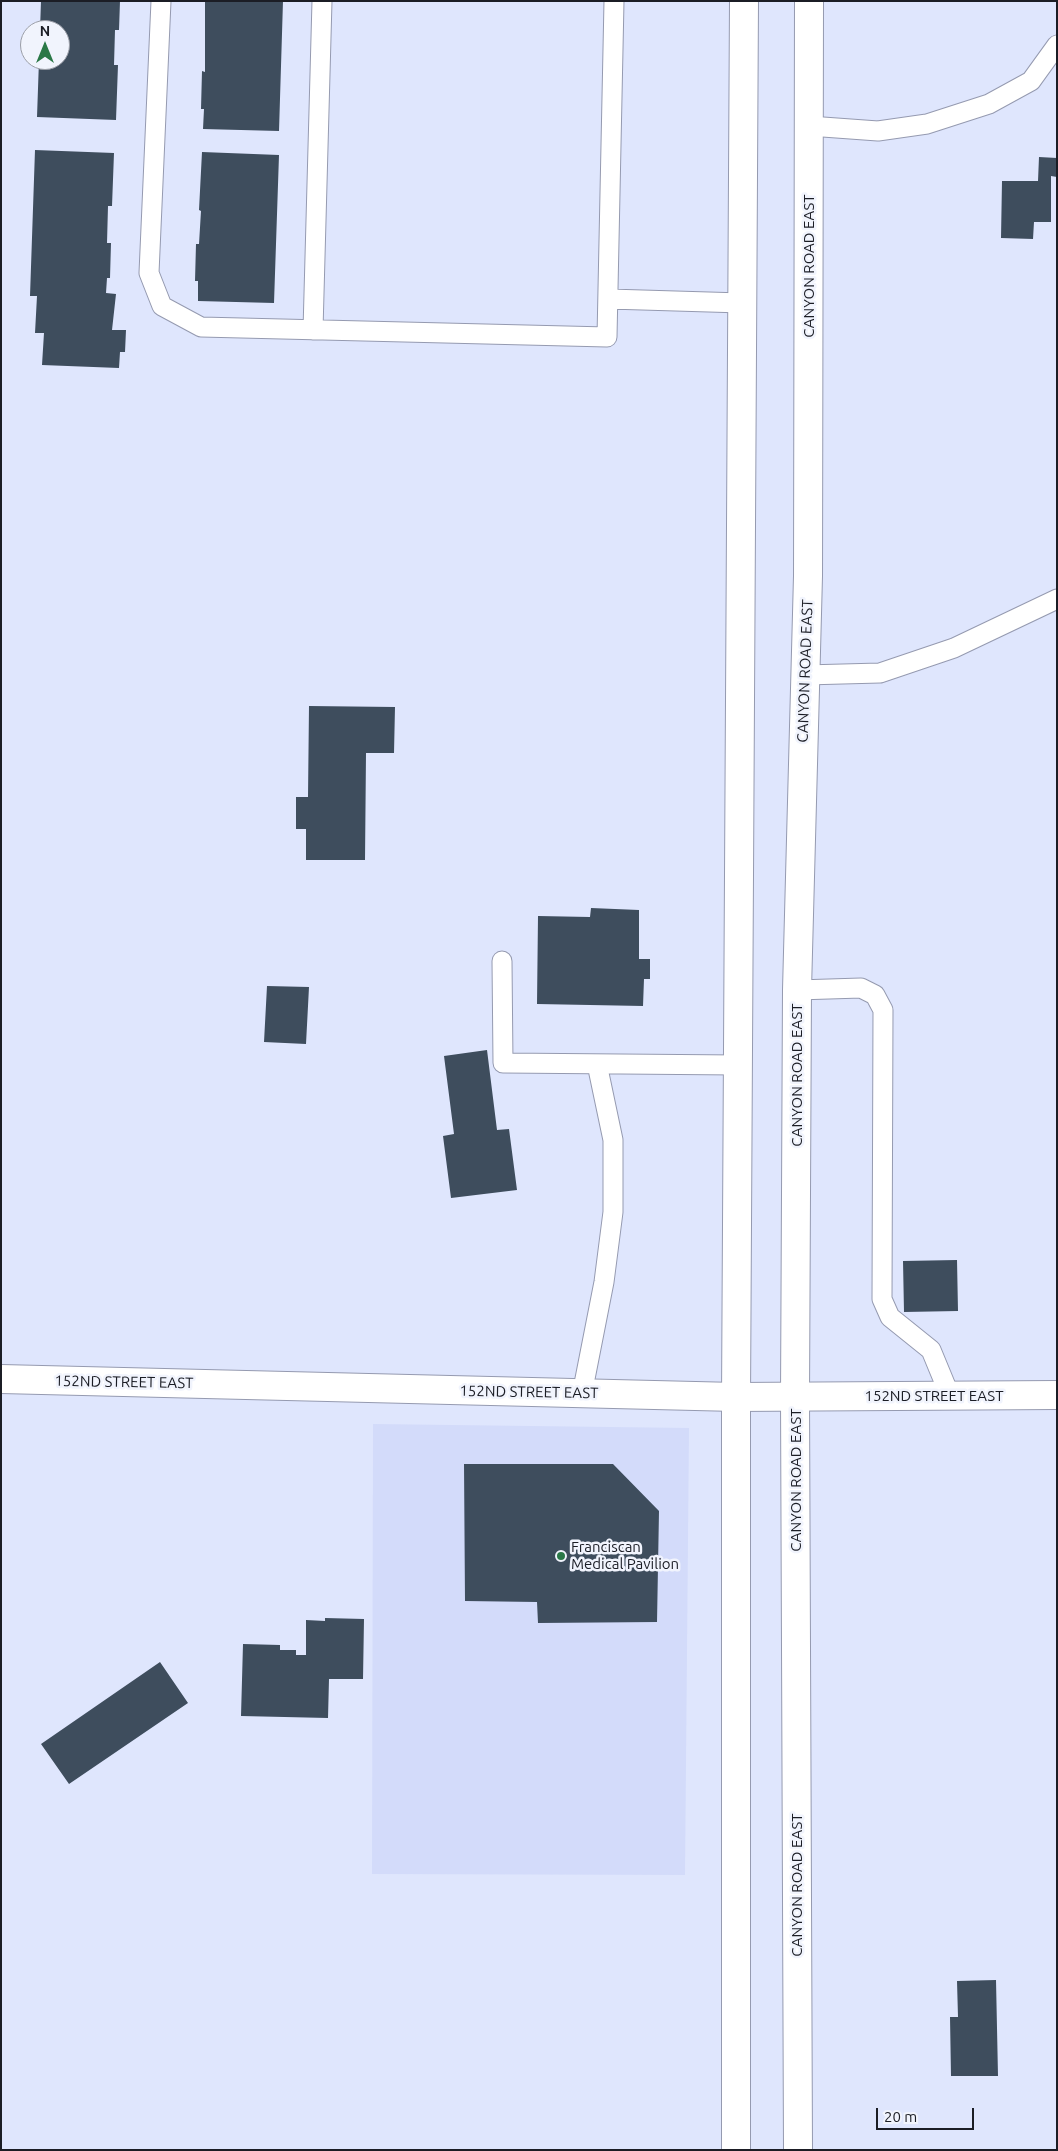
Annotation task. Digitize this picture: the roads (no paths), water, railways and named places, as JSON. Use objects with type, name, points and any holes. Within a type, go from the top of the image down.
[{"type":"main road","points":[[736,2150],[736,1397],[744,1]]},
{"type":"main road","name":"CANYON ROAD EAST","points":[[798,2150],[795,1397],[797,990],[808,576],[809,1]]},
{"type":"main road","name":"152ND STREET EAST","points":[[1,1379],[736,1397],[1057,1395]]},
{"type":"lane","points":[[161,1],[149,273],[162,306],[200,327],[607,337],[614,1]]},
{"type":"lane","points":[[313,330],[322,1]]},
{"type":"lane","points":[[809,126],[878,131],[927,124],[990,104],[1031,81],[1057,45]]},
{"type":"lane","points":[[608,299],[742,303]]},
{"type":"lane","points":[[805,675],[880,673],[954,648],[1057,599]]},
{"type":"lane","points":[[502,961],[503,1063],[738,1065]]},
{"type":"lane","points":[[797,990],[861,988],[876,995],[883,1010],[882,1299],[890,1318],[931,1350],[950,1396]]},
{"type":"lane","points":[[582,1394],[604,1282],[613,1212],[613,1140],[597,1064]]},
{"type":"place","name":"Franciscan Medical Pavilion","points":[[561,1556]]}]
